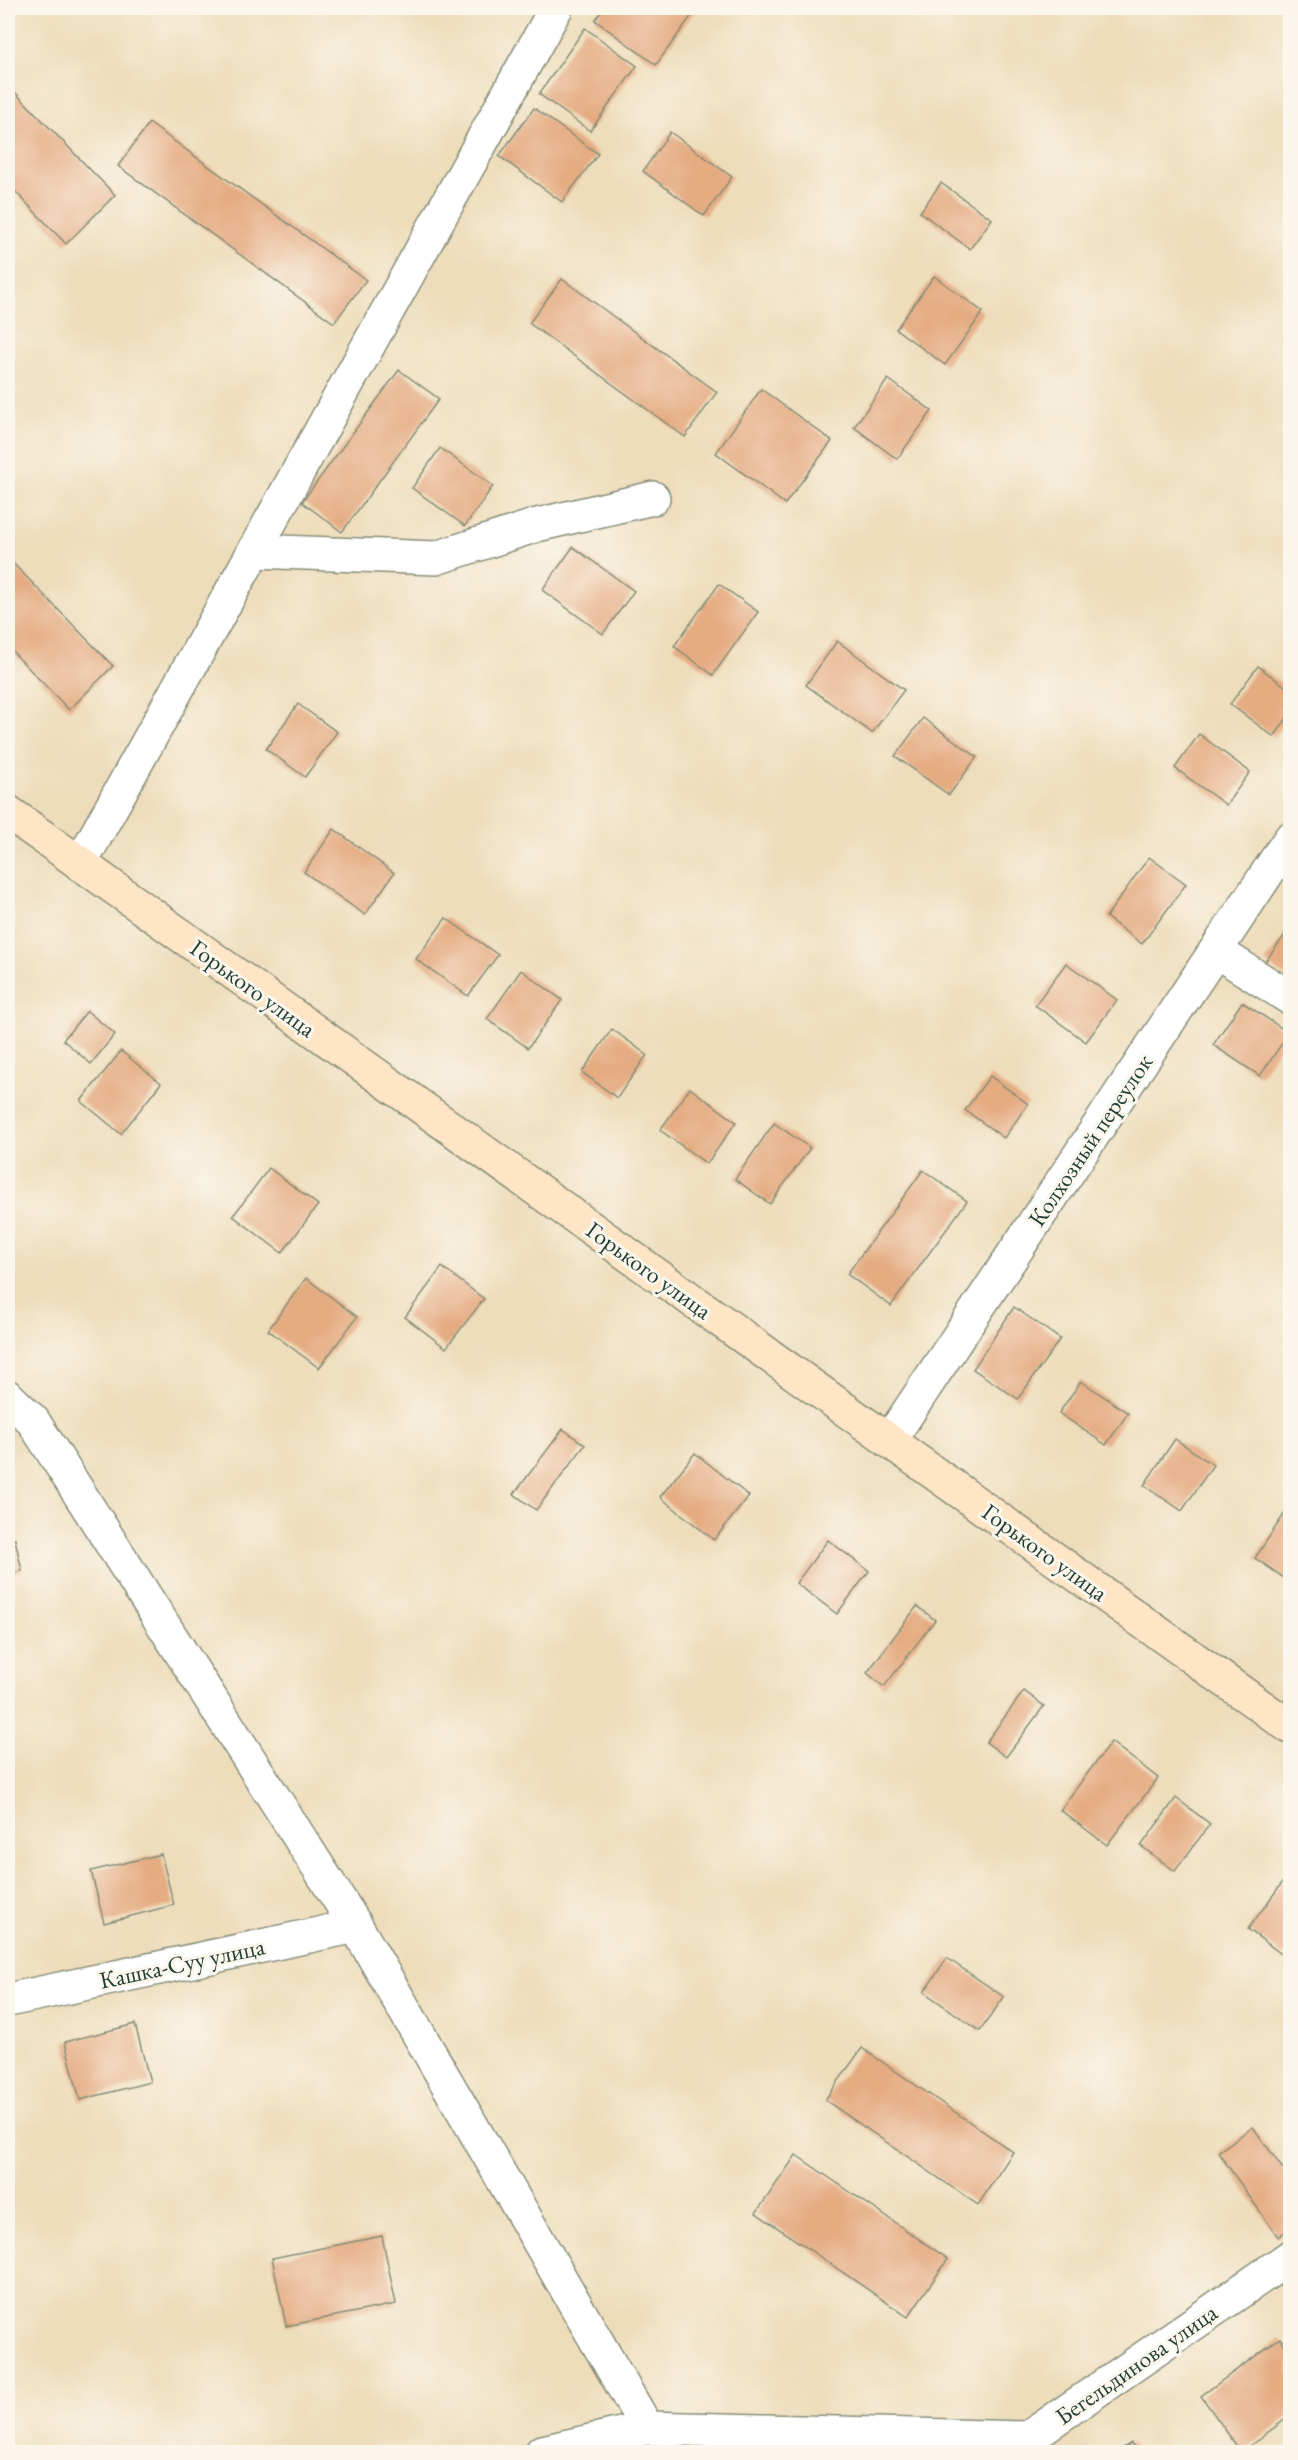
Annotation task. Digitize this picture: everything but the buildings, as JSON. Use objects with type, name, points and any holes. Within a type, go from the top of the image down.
[{"type":"street","points":[[80,864],[556,8]]},
{"type":"street","points":[[254,551],[436,558],[537,525],[653,498]]},
{"type":"street","name":"Горького улица","points":[[8,812],[1290,1727]]},
{"type":"street","name":"Колхозный переулок","points":[[889,1441],[1290,839]]},
{"type":"street","points":[[1216,951],[1290,998]]},
{"type":"street","points":[[8,1397],[20,1423],[356,1926],[647,2428]]},
{"type":"street","name":"Кашка-Суу улица","points":[[8,2000],[356,1926]]},
{"type":"street","name":"Бегельдинова улица","points":[[542,2452],[647,2428],[1028,2438],[1290,2257]]}]
